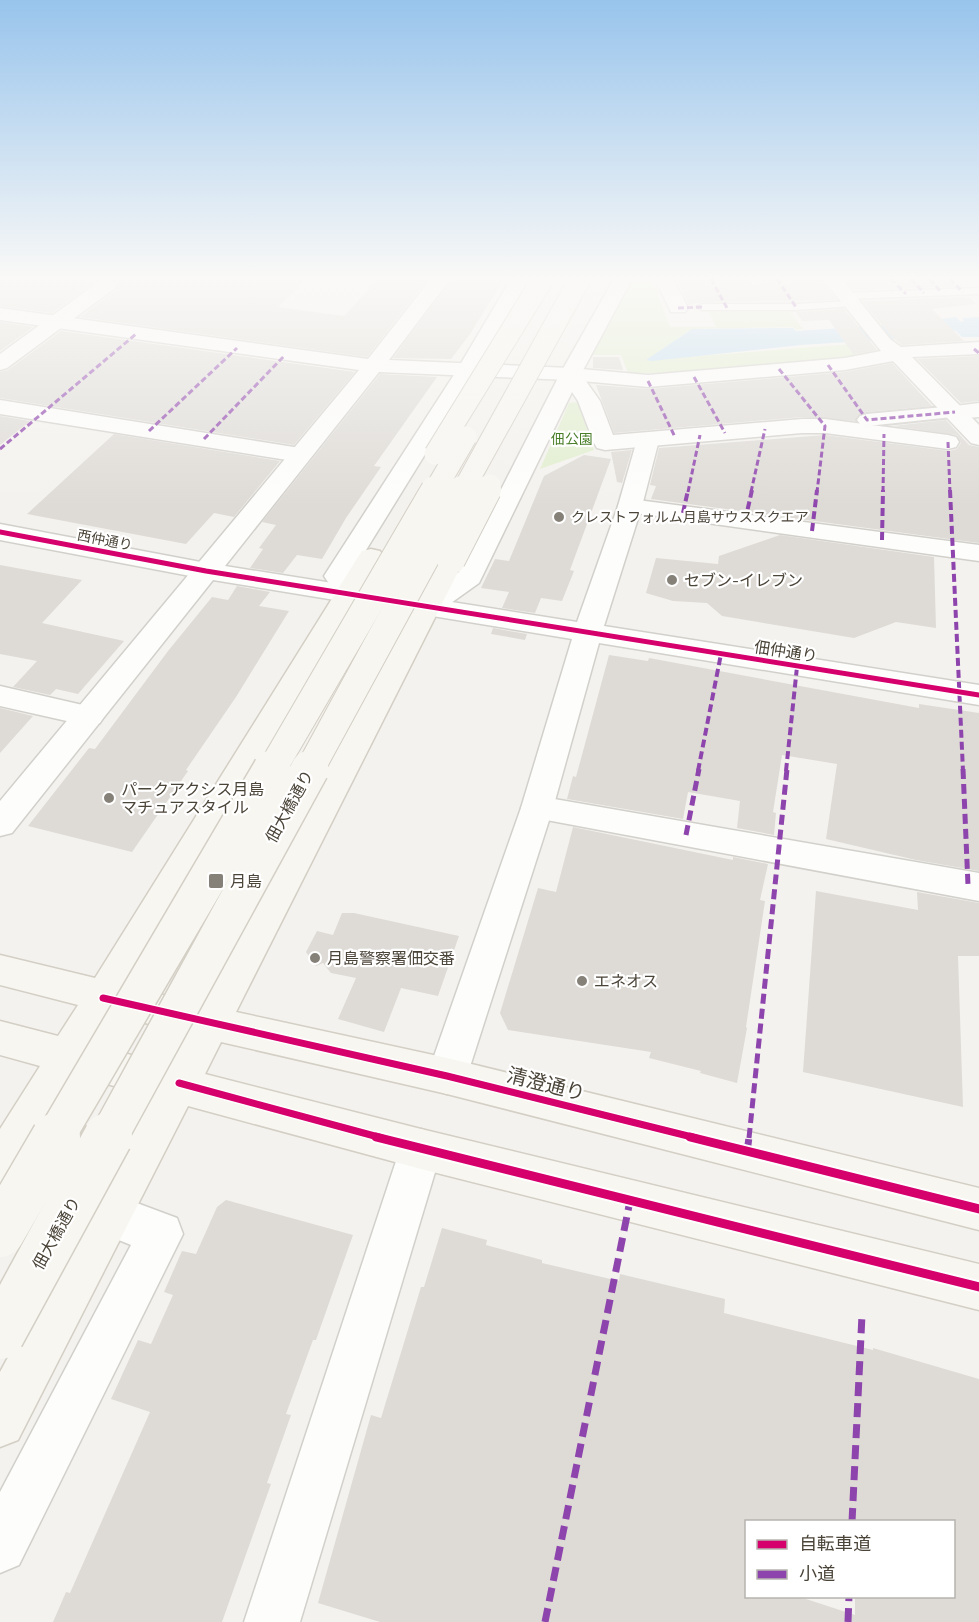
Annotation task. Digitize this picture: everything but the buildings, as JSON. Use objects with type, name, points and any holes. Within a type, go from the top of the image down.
[{"type":"main road","points":[[5,1160],[370,557],[496,355]]},
{"type":"main road","name":"佃大橋通り","points":[[0,1233],[516,355]]},
{"type":"main road","name":"佃大橋通り","points":[[0,1335],[536,355]]},
{"type":"main road","points":[[0,1422],[559,355]]},
{"type":"main road","name":"清澄通り","points":[[0,970],[103,998],[447,1076],[747,1153],[979,1209]]},
{"type":"main road","points":[[0,1038],[179,1083],[421,1149],[979,1287]]},
{"type":"street","points":[[0,364],[12,355]]},
{"type":"street","points":[[291,355],[373,366],[570,374],[648,381],[845,364],[872,355]]},
{"type":"street","points":[[0,824],[382,355]]},
{"type":"street","points":[[349,593],[337,576],[476,355]]},
{"type":"street","points":[[427,607],[470,577],[581,355]]},
{"type":"street","points":[[898,355],[979,438]]},
{"type":"street","points":[[570,374],[589,401],[605,443],[825,426],[979,446]]},
{"type":"street","points":[[0,407],[300,455]]},
{"type":"street","points":[[825,426],[979,410]]},
{"type":"street","points":[[447,1076],[537,808],[588,632],[630,506],[648,440]]},
{"type":"street","points":[[630,506],[979,554]]},
{"type":"street","name":"西仲通り","points":[[0,532],[206,571],[427,607]]},
{"type":"street","name":"佃仲通り","points":[[427,607],[512,618],[979,695]]},
{"type":"street","points":[[0,696],[89,716]]},
{"type":"street","points":[[537,808],[979,887]]},
{"type":"street","points":[[272,1622],[421,1149]]},
{"type":"street","points":[[0,1546],[161,1234],[110,1215]]},
{"type":"green space","points":[[587,355],[654,355],[646,360],[715,355],[867,355],[815,363],[753,369],[628,373],[621,355]]},
{"type":"green space","name":"佃公園","points":[[578,402],[594,450],[540,469],[569,403]]},
{"type":"water","points":[[654,355],[711,355],[652,361],[646,360]]},
{"type":"marked path","points":[[0,449],[112,355]]},
{"type":"marked path","points":[[149,431],[230,355]]},
{"type":"marked path","points":[[204,439],[285,355]]},
{"type":"marked path","points":[[828,365],[867,420],[955,412]]},
{"type":"marked path","points":[[779,369],[825,426],[812,531]]},
{"type":"marked path","points":[[694,377],[725,433]]},
{"type":"marked path","points":[[648,381],[675,437]]},
{"type":"marked path","points":[[745,521],[765,429]]},
{"type":"marked path","points":[[882,540],[884,434]]},
{"type":"marked path","points":[[683,513],[700,435]]},
{"type":"marked path","points":[[948,442],[968,885]]},
{"type":"marked path","points":[[686,835],[721,654]]},
{"type":"marked path","points":[[747,1153],[797,667]]},
{"type":"marked path","points":[[545,1622],[630,1201]]},
{"type":"marked path","points":[[852,1520],[862,1315]]},
{"type":"marked path","points":[[848,1622],[849,1598]]},
{"type":"cycle path","points":[[0,532],[206,571],[979,695]]},
{"type":"cycle path","points":[[103,998],[447,1076],[979,1209]]},
{"type":"cycle path","points":[[179,1083],[421,1149],[979,1287]]},
{"type":"place","name":"クレストフォルム月島サウススクエア","points":[[559,517]]},
{"type":"place","name":"セブン-イレブン","points":[[672,580]]},
{"type":"place","name":"パークアクシス月島 マチュアスタイル","points":[[109,798]]},
{"type":"place","name":"月島","points":[[216,881]]},
{"type":"place","name":"月島警察署佃交番","points":[[315,958]]},
{"type":"place","name":"エネオス","points":[[582,981]]}]
